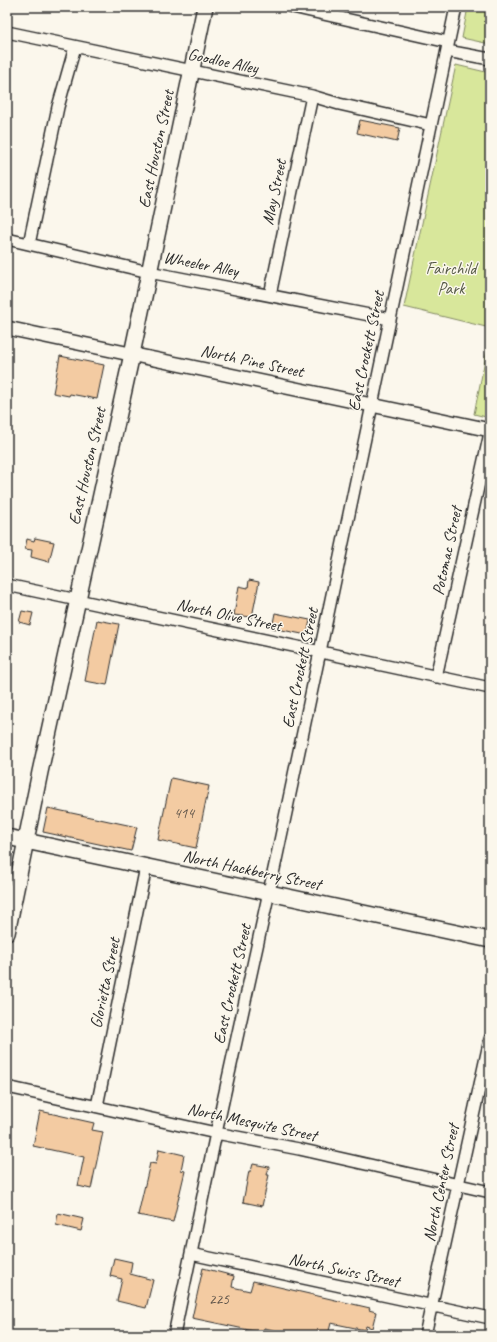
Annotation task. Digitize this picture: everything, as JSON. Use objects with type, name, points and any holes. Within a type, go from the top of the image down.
[{"type":"main road","name":"East Houston Street","points":[[7,933],[40,772],[132,354],[205,7]]},
{"type":"main road","name":"North Hackberry Street","points":[[7,837],[490,940]]},
{"type":"street","points":[[292,7],[490,59]]},
{"type":"street","name":"East Crockett Street","points":[[174,1335],[456,7]]},
{"type":"street","name":"Goodloe Alley","points":[[7,32],[312,96],[339,104],[431,125]]},
{"type":"street","points":[[29,244],[58,107],[75,47]]},
{"type":"street","name":"May Street","points":[[270,295],[312,96]]},
{"type":"street","name":"Wheeler Alley","points":[[7,239],[149,272],[390,319]]},
{"type":"street","name":"North Pine Street","points":[[7,328],[372,405],[490,432]]},
{"type":"street","name":"Potomac Street","points":[[436,677],[490,432]]},
{"type":"street","name":"North Olive Street","points":[[7,585],[490,688]]},
{"type":"street","name":"Glorietta Street","points":[[97,1106],[146,867]]},
{"type":"street","name":"North Center Street","points":[[425,1335],[490,1039]]},
{"type":"street","name":"North Mesquite Street","points":[[7,1087],[216,1133],[299,1149],[490,1192]]},
{"type":"street","name":"North Swiss Street","points":[[191,1254],[490,1318]]},
{"type":"green space","points":[[468,7],[490,7],[490,44],[462,38]]},
{"type":"green space","name":"Fairchild Park","points":[[456,65],[490,73],[490,328],[404,307]]},
{"type":"green space","name":"Fairchild Park","points":[[490,335],[490,418],[474,414]]},
{"type":"building","points":[[360,120],[400,128],[397,142],[357,133]]},
{"type":"building","points":[[60,356],[104,365],[97,399],[70,394],[69,396],[53,393]]},
{"type":"building","points":[[35,538],[54,542],[49,562],[31,557],[32,550],[25,549],[27,539],[34,541]]},
{"type":"building","points":[[249,580],[259,582],[252,617],[234,615],[239,586],[248,588]]},
{"type":"building","points":[[22,611],[33,613],[30,625],[19,622]]},
{"type":"building","points":[[275,613],[310,620],[307,635],[272,628]]},
{"type":"building","points":[[97,620],[119,624],[107,685],[85,681]]},
{"type":"building","points":[[171,778],[209,786],[196,848],[158,840]]},
{"type":"building","points":[[48,808],[137,827],[131,851],[43,832]]},
{"type":"building","points":[[40,1111],[94,1123],[92,1130],[103,1132],[91,1189],[78,1186],[84,1157],[33,1146]]},
{"type":"building","points":[[159,1149],[184,1155],[181,1170],[185,1171],[173,1222],[138,1215],[150,1163],[156,1164]]},
{"type":"building","points":[[253,1164],[269,1167],[267,1175],[269,1175],[262,1206],[243,1202],[249,1171],[251,1171]]},
{"type":"building","points":[[58,1213],[84,1219],[81,1231],[56,1225]]},
{"type":"building","points":[[114,1258],[132,1262],[130,1274],[153,1280],[146,1308],[117,1301],[122,1279],[110,1276]]},
{"type":"building","points":[[203,1268],[234,1276],[232,1287],[250,1291],[253,1281],[370,1308],[369,1310],[376,1312],[372,1328],[366,1326],[365,1330],[331,1323],[328,1335],[297,1335],[264,1328],[263,1333],[192,1318]]}]
